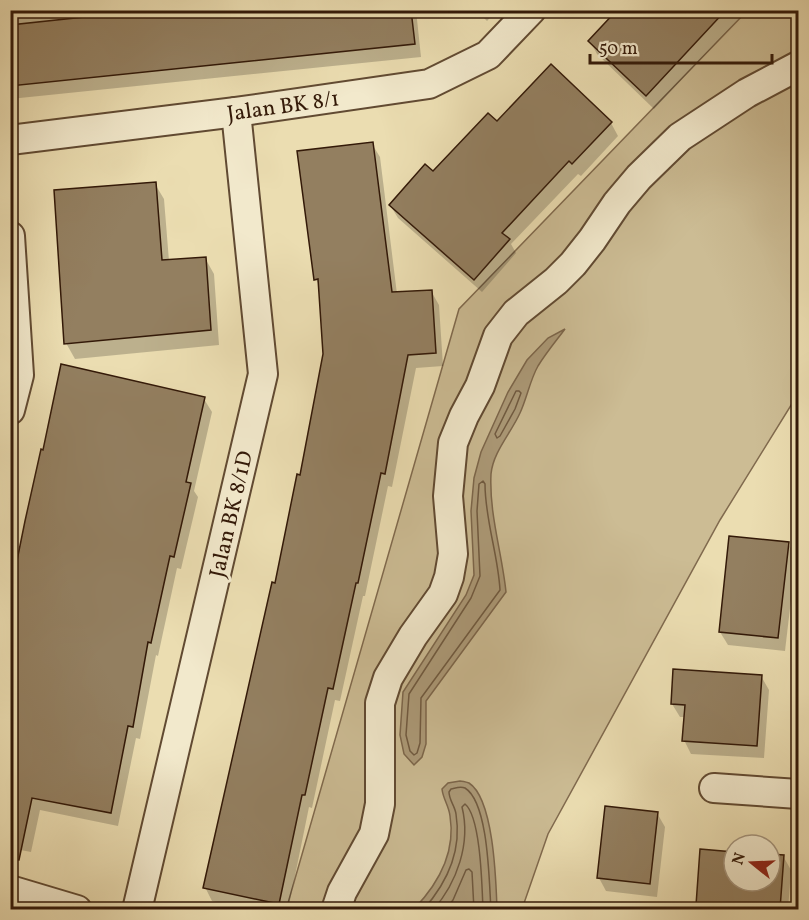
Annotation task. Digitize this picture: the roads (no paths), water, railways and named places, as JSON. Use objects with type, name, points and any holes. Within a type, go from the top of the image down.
[{"type":"street","name":"Jalan BK 8/1","points":[[10,140],[236,112],[429,84],[488,55],[531,10]]},
{"type":"street","points":[[336,909],[342,892],[374,834],[380,804],[380,703],[388,678],[413,636],[443,594],[449,577],[453,554],[448,496],[453,443],[480,386],[498,336],[516,313],[556,281],[573,264],[617,203],[639,177],[680,137],[747,93],[798,66]]},
{"type":"street","name":"Jalan BK 8/1D","points":[[137,909],[263,374],[236,112]]},
{"type":"street","points":[[10,236],[19,375],[10,410]]},
{"type":"street","points":[[714,788],[798,794]]},
{"type":"street","points":[[10,890],[77,909]]},
{"type":"water","points":[[565,329],[538,366],[520,413],[492,466],[492,504],[506,592],[426,701],[426,744],[422,757],[414,765],[404,754],[400,735],[403,692],[466,595],[474,575],[471,511],[474,478],[481,452],[508,392],[527,360],[548,338]]},
{"type":"water","points":[[460,781],[469,783],[477,792],[489,823],[497,909],[414,909],[438,878],[448,855],[450,816],[442,789],[448,783]]}]
